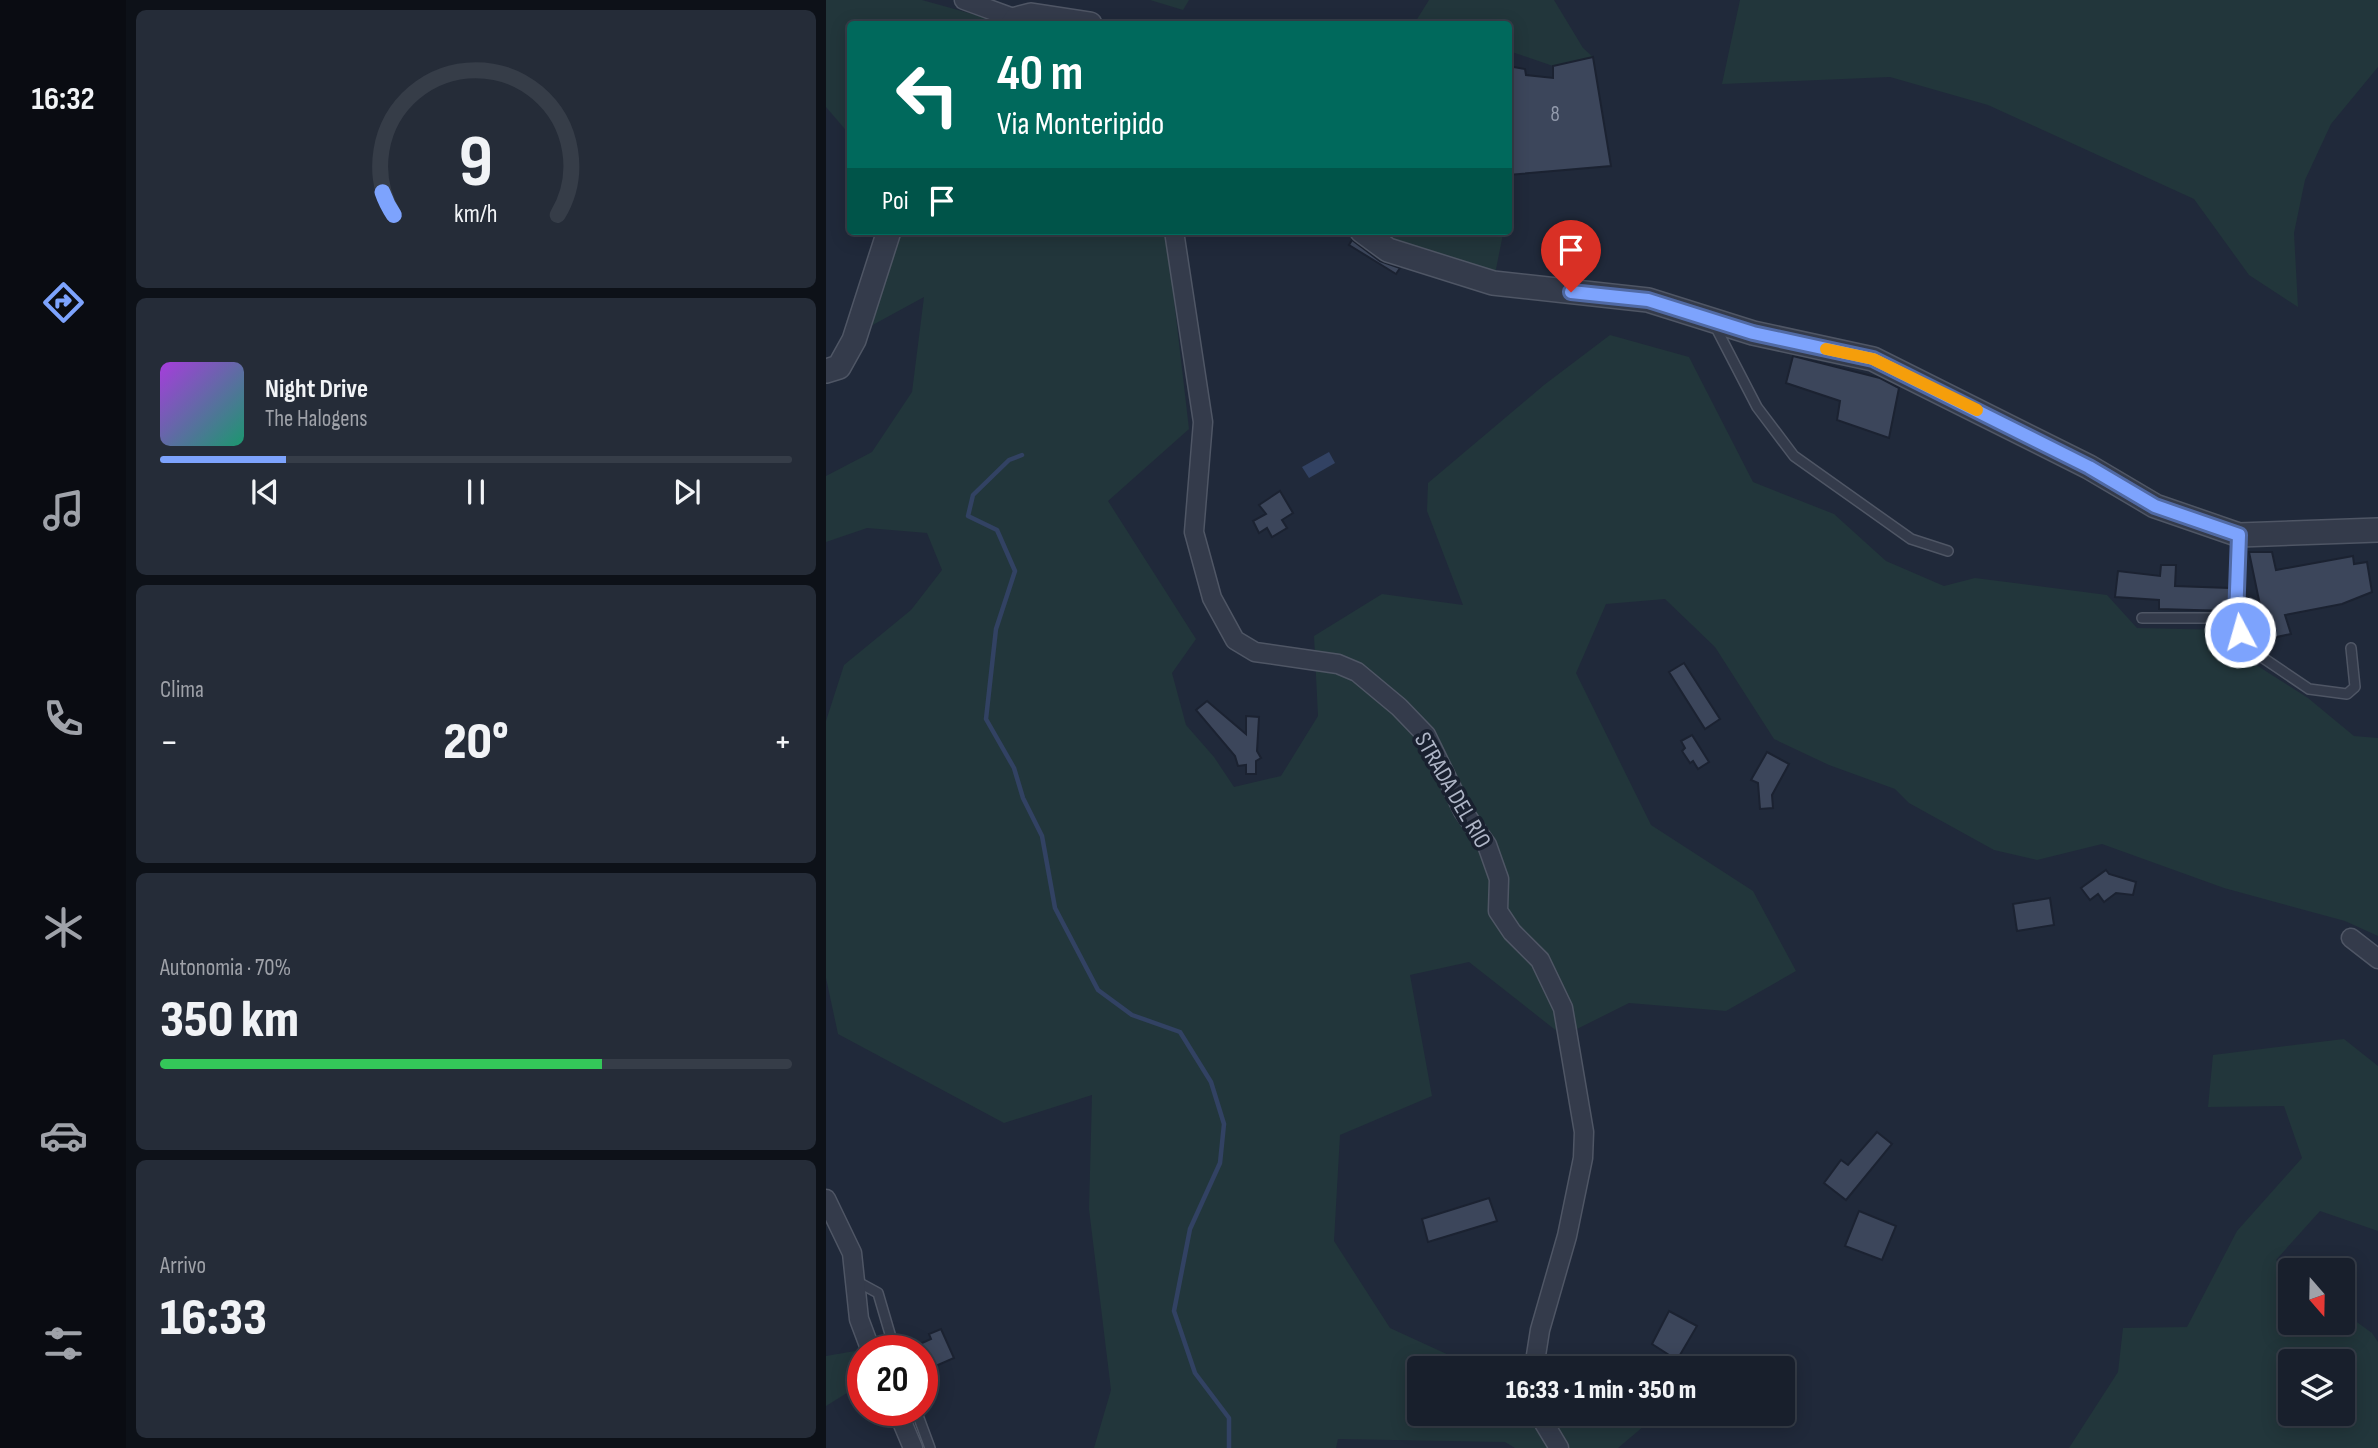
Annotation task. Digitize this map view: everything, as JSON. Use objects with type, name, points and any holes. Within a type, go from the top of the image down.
[{"type":"street","points":[[964,0],[1012,21]]},
{"type":"street","points":[[1016,21],[1031,15],[1070,21]]},
{"type":"street","points":[[826,371],[839,367],[854,340],[888,235]]},
{"type":"street","name":"STRADA DEL RIO","points":[[1175,235],[1203,422],[1194,533],[1212,598],[1235,640],[1255,652],[1339,664],[1357,672],[1399,707],[1426,735],[1464,811],[1487,845],[1499,879],[1498,911],[1512,932],[1540,960],[1563,1008],[1584,1132],[1583,1158],[1567,1236],[1540,1330],[1536,1356]]},
{"type":"street","points":[[1367,235],[1388,250],[1493,283],[1648,300],[1753,333],[1873,359],[2078,462],[2155,506],[2239,535],[2378,530]]},
{"type":"street","points":[[2351,938],[2378,959]]},
{"type":"street","points":[[826,1199],[852,1253],[859,1319],[866,1335]]},
{"type":"street","points":[[904,1426],[913,1448]]},
{"type":"street","points":[[1546,1426],[1559,1448]]},
{"type":"lane","points":[[1712,319],[1757,407],[1794,456],[1911,540],[1948,551]]},
{"type":"lane","points":[[2239,535],[2236,618],[2245,645],[2309,689],[2347,694],[2356,687],[2351,648]]},
{"type":"lane","points":[[2142,618],[2236,618]]},
{"type":"lane","points":[[855,1280],[878,1293],[890,1335]]},
{"type":"lane","points":[[922,1426],[930,1448]]},
{"type":"green space","points":[[826,0],[922,0],[994,20],[847,21],[847,132],[826,107]]},
{"type":"green space","points":[[1150,0],[1189,0],[1183,10]]},
{"type":"green space","points":[[1429,0],[1554,0],[1583,48],[1593,57],[1553,66],[1512,52],[1512,21],[1416,21]]},
{"type":"green space","points":[[1740,0],[2378,0],[2378,67],[2331,124],[2305,180],[2294,233],[2298,307],[2249,275],[2194,199],[1988,105],[1890,77],[1722,84]]},
{"type":"green space","points":[[900,235],[1166,235],[1189,429],[1108,501],[1196,639],[1172,673],[1186,725],[1214,757],[1234,787],[1281,776],[1318,716],[1314,636],[1382,594],[1463,605],[1427,511],[1428,483],[1544,385],[1610,335],[1689,357],[1753,482],[1834,514],[1886,561],[1944,586],[1975,578],[2107,595],[2137,628],[2227,630],[2242,656],[2308,698],[2354,736],[2378,738],[2378,936],[2345,921],[2224,888],[2102,844],[2037,860],[1994,850],[1909,803],[1895,789],[1829,765],[1774,739],[1715,647],[1665,599],[1606,604],[1576,673],[1651,825],[1753,891],[1796,971],[1726,1011],[1629,1003],[1563,1036],[1469,962],[1410,975],[1432,1096],[1340,1135],[1334,1241],[1390,1328],[1451,1356],[1407,1356],[1407,1426],[1644,1426],[1618,1448],[1515,1448],[1505,1442],[1338,1439],[1336,1448],[1094,1448],[1111,1390],[1089,1209],[1092,1095],[1004,1123],[838,1034],[826,978],[826,721],[844,665],[911,610],[942,570],[927,533],[867,528],[826,542],[826,476],[872,452],[912,392],[924,297],[869,327]]},
{"type":"green space","points":[[1377,235],[1503,235],[1494,279]]},
{"type":"green space","points":[[2344,1039],[2378,1066],[2378,1231],[2320,1211],[2276,1260],[2278,1335],[2356,1335],[2356,1321],[2372,1333],[2378,1342],[2378,1448],[2069,1448],[2118,1372],[2123,1328],[2187,1327],[2237,1231],[2302,1158],[2284,1106],[2208,1107],[2213,1055]]},
{"type":"green space","points":[[847,1352],[847,1393],[826,1406],[826,1356]]},
{"type":"water","points":[[1329,452],[1335,463],[1309,478],[1302,467]]},
{"type":"building","points":[[1593,57],[1611,166],[1512,175],[1512,67],[1525,69],[1526,75],[1553,78],[1553,66]]},
{"type":"building","points":[[1352,240],[1380,261],[1400,268],[1396,274],[1349,245]]},
{"type":"building","points":[[1793,356],[1880,378],[1899,388],[1889,438],[1837,420],[1840,401],[1786,383]]},
{"type":"building","points":[[1280,491],[1293,513],[1282,520],[1287,528],[1272,537],[1267,528],[1259,533],[1253,521],[1266,514],[1259,505]]},
{"type":"building","points":[[2249,552],[2272,552],[2276,570],[2353,556],[2354,564],[2367,562],[2372,592],[2342,604],[2285,615],[2291,634],[2267,639]]},
{"type":"building","points":[[2161,565],[2176,565],[2175,586],[2230,588],[2229,611],[2159,609],[2159,600],[2115,597],[2118,571],[2160,576]]},
{"type":"building","points":[[1684,663],[1720,719],[1705,729],[1669,672]]},
{"type":"building","points":[[1207,701],[1246,734],[1246,716],[1259,717],[1257,751],[1261,758],[1256,761],[1256,774],[1246,774],[1246,765],[1238,766],[1235,756],[1196,710]]},
{"type":"building","points":[[1692,735],[1709,762],[1698,769],[1682,751],[1685,748],[1681,741]]},
{"type":"building","points":[[1767,752],[1789,764],[1772,795],[1773,808],[1760,809],[1758,783],[1751,780]]},
{"type":"building","points":[[2106,870],[2109,874],[2136,882],[2133,895],[2116,893],[2104,902],[2098,894],[2090,900],[2081,888]]},
{"type":"building","points":[[2050,898],[2054,925],[2017,931],[2013,904]]},
{"type":"building","points":[[1877,1132],[1892,1144],[1846,1200],[1824,1183],[1841,1160],[1848,1165]]},
{"type":"building","points":[[1489,1198],[1497,1221],[1428,1242],[1422,1219]]},
{"type":"building","points":[[1859,1211],[1896,1226],[1882,1260],[1845,1246]]},
{"type":"building","points":[[1669,1311],[1697,1326],[1679,1356],[1671,1356],[1652,1344]]},
{"type":"building","points":[[941,1329],[954,1358],[938,1365],[938,1335],[929,1334]]},
{"type":"waterway","points":[[1022,455],[1009,460],[973,495],[968,516],[997,530],[1015,571],[996,629],[986,719],[1014,768],[1023,798],[1042,836],[1055,908],[1098,990],[1132,1015],[1180,1032],[1211,1082],[1224,1124],[1220,1163],[1190,1229],[1174,1311],[1195,1373],[1229,1418],[1229,1448]]},
{"type":"slow traffic","points":[[1826,349],[1873,359],[1977,410]]},
{"type":"route","points":[[1571,292],[1648,300],[1753,333],[1873,359],[2089,467],[2155,506],[2239,535],[2236,618],[2240,632]]}]
